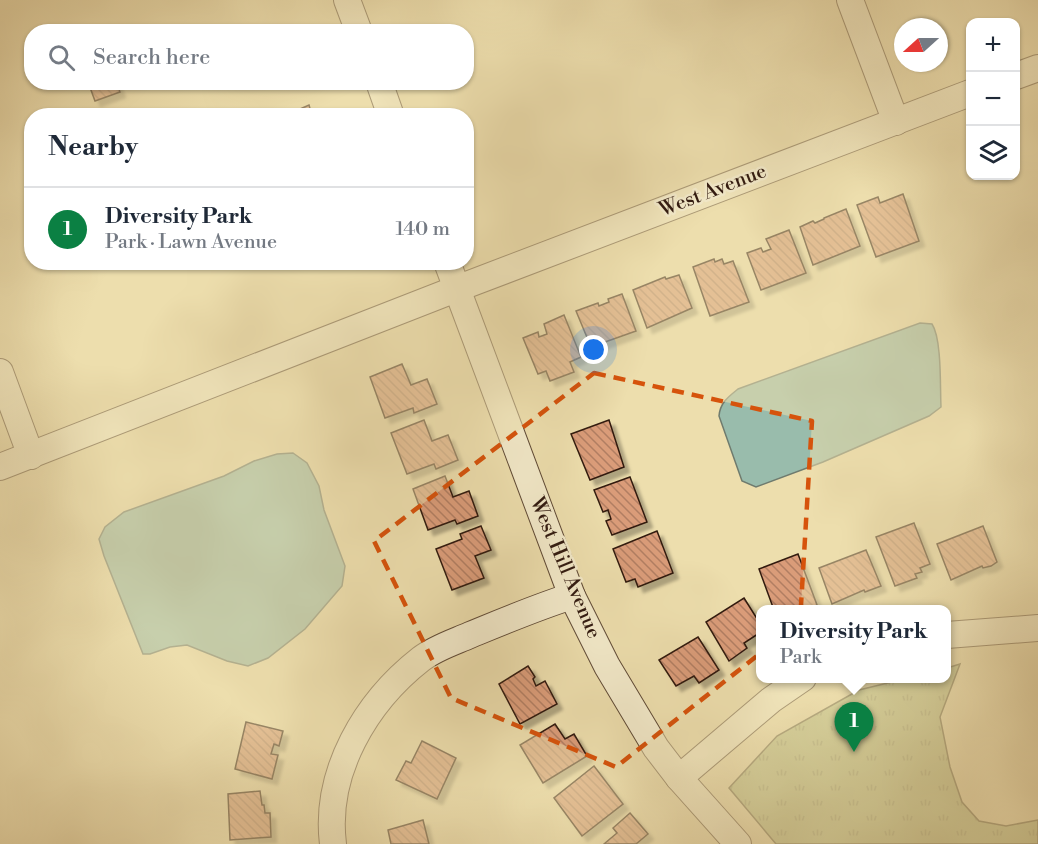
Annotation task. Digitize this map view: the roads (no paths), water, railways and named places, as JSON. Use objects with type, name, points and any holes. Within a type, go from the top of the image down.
[{"type":"street","points":[[347,0],[356,24]]},
{"type":"street","points":[[850,0],[896,122]]},
{"type":"street","points":[[1020,75],[1038,68]]},
{"type":"street","points":[[381,90],[388,108]]},
{"type":"street","name":"West Avenue","points":[[0,467],[456,289],[966,95]]},
{"type":"street","name":"West Hill Avenue","points":[[450,270],[572,596],[607,666],[656,748],[679,778],[738,844]]},
{"type":"street","points":[[0,372],[31,456]]},
{"type":"street","points":[[333,844],[334,802],[339,773],[364,719],[379,699],[422,658],[535,608],[572,596]]},
{"type":"street","points":[[951,635],[1038,628]]},
{"type":"street","points":[[679,778],[771,700],[796,683]]},
{"type":"place","name":"Diversity Park","points":[[854,752]]}]
